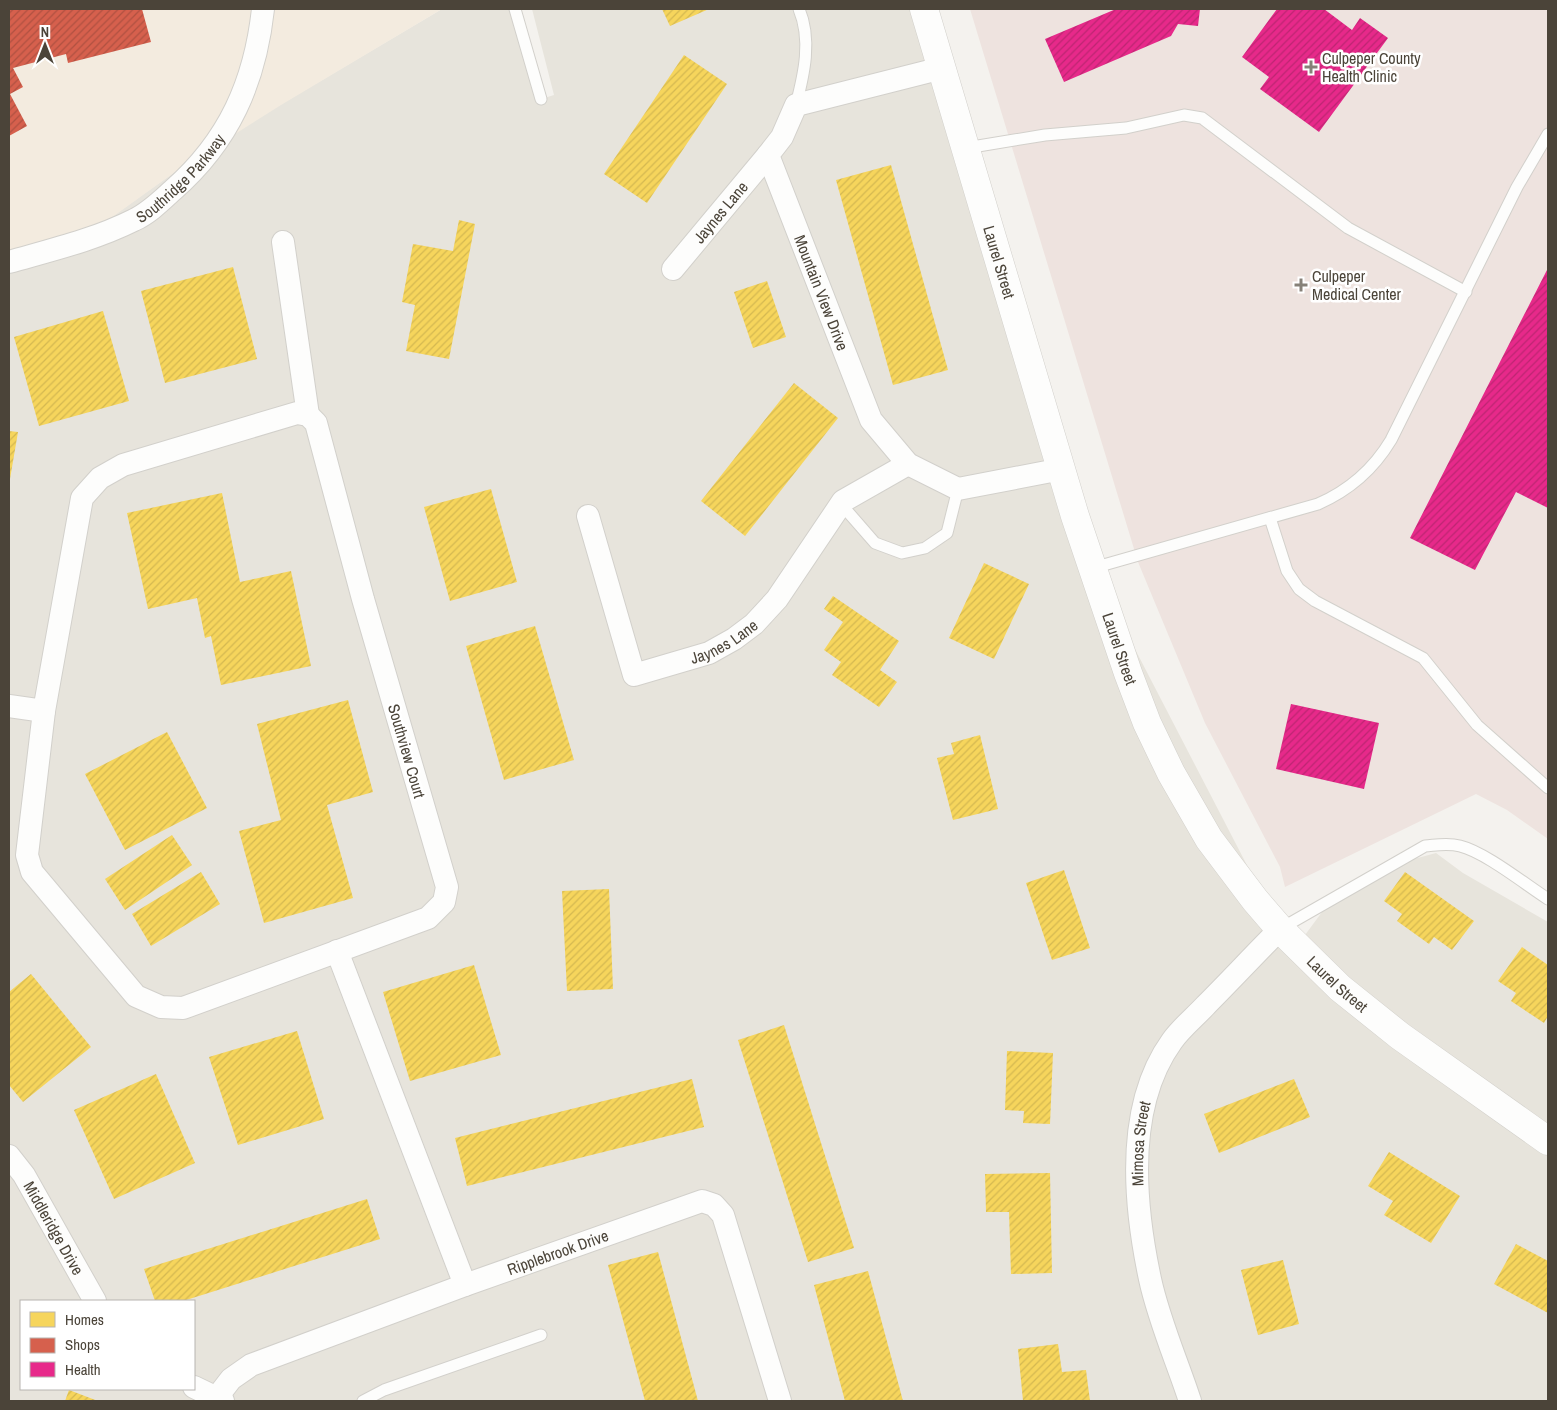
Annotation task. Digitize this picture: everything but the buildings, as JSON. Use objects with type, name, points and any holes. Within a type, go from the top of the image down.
[{"type":"street","name":"Southridge Parkway","points":[[9,262],[72,246],[135,220],[157,205],[189,176],[217,142],[239,104],[252,70],[263,9]]},
{"type":"street","name":"Laurel Street","points":[[924,9],[1093,568],[1131,681],[1147,723],[1170,773],[1209,839],[1255,900],[1280,929],[1340,988],[1400,1036],[1548,1141]]},
{"type":"street","points":[[768,155],[782,136],[796,106],[942,68]]},
{"type":"street","name":"Jaynes Lane","points":[[673,269],[768,155]]},
{"type":"street","name":"Mountain View Drive","points":[[768,155],[871,420],[908,464],[958,489]]},
{"type":"street","points":[[283,242],[308,415]]},
{"type":"street","name":"Southview Court","points":[[297,413],[308,415],[316,423],[363,599],[447,887],[444,902],[428,918],[183,1008],[161,1007],[136,996],[32,872],[27,855],[44,712],[82,498],[100,478],[123,465],[297,413]]},
{"type":"street","name":"Jaynes Lane","points":[[588,516],[634,675],[709,653],[734,639],[754,624],[777,599],[841,504],[908,464]]},
{"type":"street","points":[[958,489],[1062,469]]},
{"type":"street","points":[[9,706],[44,712]]},
{"type":"street","name":"Mimosa Street","points":[[1190,1401],[1150,1279],[1142,1232],[1137,1141],[1142,1105],[1158,1065],[1173,1040],[1280,929]]},
{"type":"street","points":[[337,951],[465,1285]]},
{"type":"street","name":"Middleridge Drive","points":[[9,1156],[24,1175],[94,1300]]},
{"type":"street","name":"Ripplebrook Drive","points":[[217,1400],[231,1379],[251,1365],[465,1285],[702,1201],[714,1205],[723,1215],[780,1401]]},
{"type":"street","points":[[195,1388],[217,1400]]},
{"type":"lane","points":[[515,9],[541,99]]},
{"type":"lane","points":[[796,106],[804,72],[806,39],[799,9]]},
{"type":"lane","points":[[966,148],[1045,135],[1126,128],[1184,115],[1202,118],[1348,228],[1466,292]]},
{"type":"lane","points":[[1093,568],[1318,504],[1344,492],[1373,466],[1392,440],[1517,187],[1548,134]]},
{"type":"lane","points":[[841,504],[875,543],[902,553],[925,548],[947,533],[958,489]]},
{"type":"lane","points":[[1270,518],[1287,571],[1299,589],[1315,601],[1423,658],[1477,725],[1548,788]]},
{"type":"lane","points":[[1280,929],[1425,846],[1432,845],[1446,844],[1462,847],[1548,899]]},
{"type":"lane","points":[[364,1401],[384,1390],[541,1335]]},
{"type":"shaded area","points":[[9,9],[442,9],[281,105],[175,172],[72,246],[9,267]]},
{"type":"shaded area","points":[[442,9],[515,9],[541,99],[554,95],[532,9],[924,9],[1093,568],[1280,929],[1305,935],[1325,908],[1414,859],[1436,853],[1463,873],[1548,922],[1548,1401],[9,1401],[9,267],[72,245],[217,142]]},
{"type":"shaded area","name":"Culpeper Medical Center","points":[[970,9],[1548,9],[1548,839],[1507,810],[1476,794],[1285,887],[1280,867],[1205,723],[1138,562]]},
{"type":"place","name":"Culpeper County Health Clinic","points":[[1311,67]]},
{"type":"place","name":"Culpeper Medical Center","points":[[1301,285]]}]
